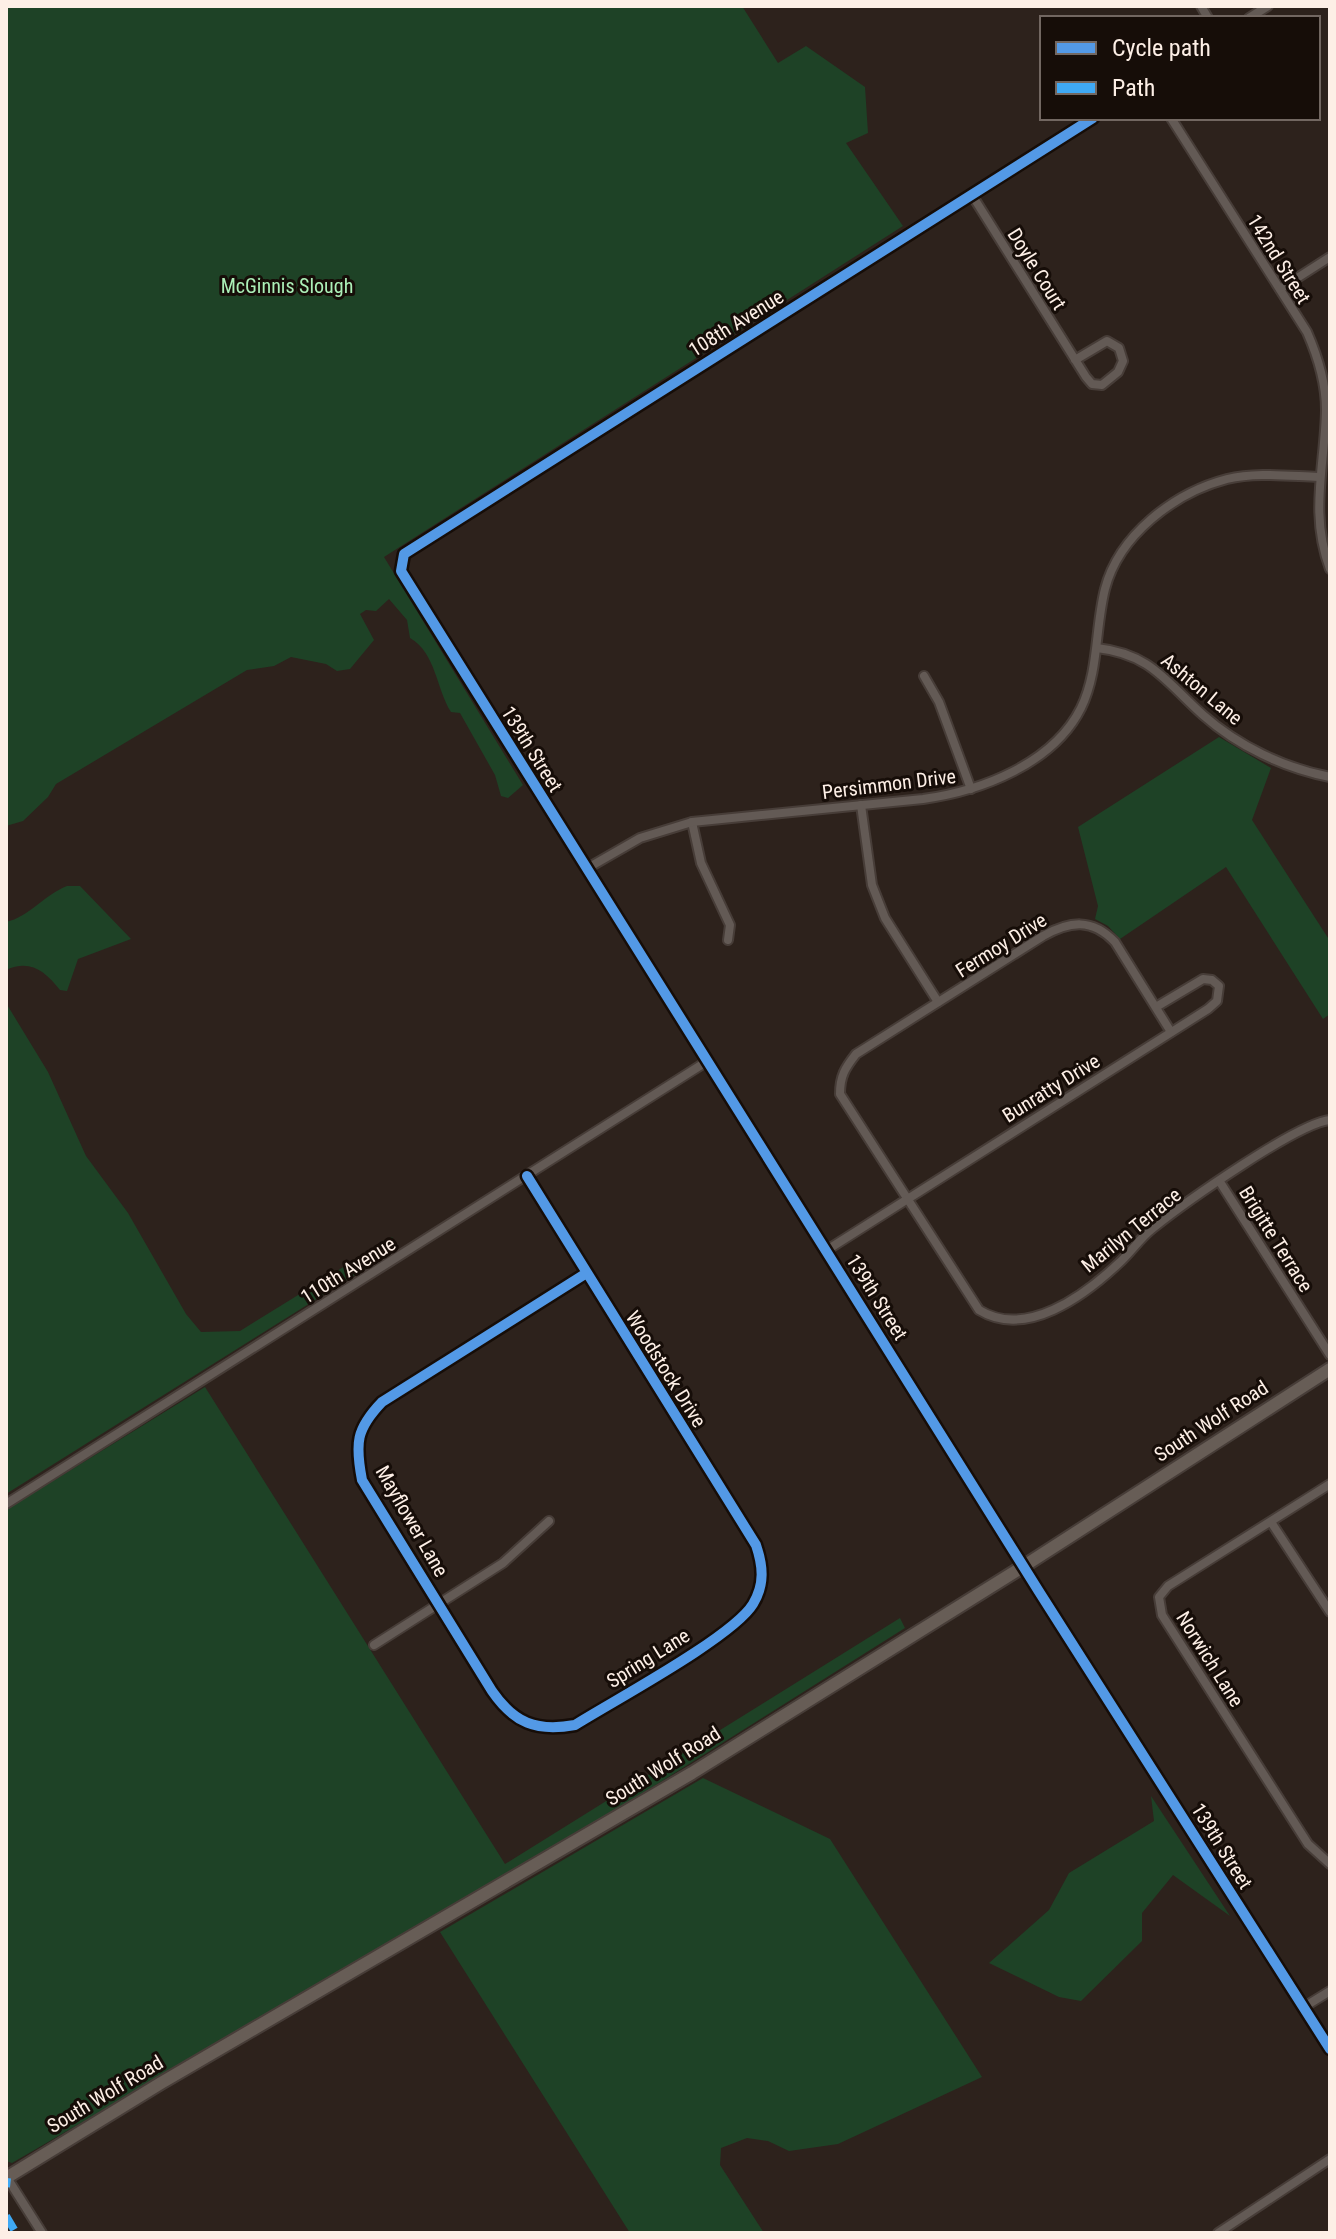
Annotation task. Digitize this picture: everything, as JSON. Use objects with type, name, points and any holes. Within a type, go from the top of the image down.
[{"type":"main road","name":"South Wolf Road","points":[[6,2177],[161,2083],[563,1851],[1024,1566],[1330,1369]]},
{"type":"street","name":"108th Avenue","points":[[400,561],[404,554],[1090,120]]},
{"type":"street","name":"142nd Street","points":[[1172,120],[1307,332],[1319,359],[1326,411],[1318,477],[1318,527],[1330,569]]},
{"type":"street","name":"Doyle Court","points":[[972,195],[1075,360],[1097,386],[1109,381],[1123,361],[1119,348],[1107,341],[1075,360]]},
{"type":"street","points":[[1280,289],[1330,257]]},
{"type":"street","name":"Persimmon Drive","points":[[586,869],[640,838],[692,822],[947,796],[971,789],[1026,763],[1069,727],[1090,686],[1105,587],[1129,538],[1153,518],[1198,491],[1226,479],[1253,475],[1318,477]]},
{"type":"street","name":"139th Street","points":[[400,561],[406,580],[706,1062],[1330,2049]]},
{"type":"street","name":"Ashton Lane","points":[[1097,648],[1137,657],[1156,669],[1204,716],[1257,752],[1287,765],[1330,777]]},
{"type":"street","points":[[924,676],[948,724],[971,789]]},
{"type":"street","points":[[861,805],[872,885],[885,918],[938,1002]]},
{"type":"street","points":[[692,822],[701,863],[730,925],[728,940]]},
{"type":"street","name":"Fermoy Drive","points":[[906,1199],[840,1094],[840,1079],[856,1054],[938,1002],[1060,927],[1089,924],[1103,930],[1115,942],[1171,1032]]},
{"type":"street","name":"Bunratty Drive","points":[[827,1250],[1171,1032],[1217,1001],[1219,986],[1212,980],[1203,979],[1156,1007]]},
{"type":"street","name":"110th Avenue","points":[[6,1504],[706,1062]]},
{"type":"street","name":"Marilyn Terrace","points":[[906,1199],[971,1302],[994,1318],[1025,1321],[1042,1315],[1099,1279],[1151,1230],[1220,1182],[1306,1127],[1330,1120]]},
{"type":"street","name":"Woodstock Drive","points":[[527,1176],[756,1545],[763,1566],[761,1584]]},
{"type":"street","name":"Brigitte Terrace","points":[[1220,1182],[1330,1355]]},
{"type":"street","name":"Mayflower Lane","points":[[533,1727],[503,1707],[362,1480],[357,1453],[362,1423],[382,1402],[585,1274]]},
{"type":"street","name":"Norwich Lane","points":[[1330,1484],[1168,1586],[1159,1597],[1162,1615],[1308,1844],[1330,1864]]},
{"type":"street","points":[[374,1645],[503,1563],[549,1521]]},
{"type":"street","points":[[1271,1522],[1330,1612]]},
{"type":"street","name":"Spring Lane","points":[[533,1727],[553,1729],[575,1725],[728,1630],[744,1616],[761,1584]]},
{"type":"street","points":[[1304,2007],[1330,1991]]},
{"type":"street","points":[[1218,2233],[1330,2159]]},
{"type":"street","points":[[6,2177],[42,2233]]},
{"type":"green space","name":"McGinnis Slough","points":[[6,6],[742,6],[778,63],[806,46],[865,87],[868,133],[846,143],[903,226],[384,557],[523,785],[508,798],[501,796],[495,775],[460,713],[451,712],[430,662],[419,645],[410,638],[407,620],[389,599],[376,611],[366,610],[360,614],[374,640],[350,669],[337,671],[326,664],[291,657],[274,666],[247,670],[56,784],[48,797],[23,821],[6,826]]},
{"type":"green space","points":[[1219,737],[1271,768],[1252,820],[1330,941],[1330,1014],[1323,1019],[1226,867],[1120,939],[1108,926],[1095,919],[1098,906],[1078,827]]},
{"type":"green space","points":[[67,886],[80,886],[131,939],[78,959],[67,991],[60,990],[49,977],[30,966],[6,970],[6,922],[22,916]]},
{"type":"green space","points":[[6,1003],[48,1072],[86,1156],[128,1213],[186,1314],[201,1332],[240,1331],[392,1237],[398,1248],[6,1494]]},
{"type":"green space","points":[[205,1387],[505,1864],[900,1618],[905,1628],[578,1834],[12,2163],[6,2161],[6,1510]]},
{"type":"green space","points":[[703,1778],[830,1839],[982,2077],[838,2144],[789,2151],[768,2141],[747,2138],[721,2148],[720,2165],[764,2233],[630,2233],[440,1932]]},
{"type":"green space","points":[[1151,1796],[1230,1916],[1173,1875],[1142,1913],[1142,1941],[1081,2001],[1059,1997],[989,1963],[1049,1910],[1069,1873],[1154,1821]]},
{"type":"marked path","points":[[6,2187],[7,2178]]},
{"type":"marked path","points":[[6,2216],[16,2233]]},
{"type":"cycle path","points":[[1090,120],[404,554],[401,571],[1038,1590],[1330,2049]]},
{"type":"cycle path","points":[[527,1176],[756,1545],[762,1575],[753,1604],[741,1618],[698,1650],[575,1725],[537,1726],[518,1718],[492,1691],[362,1480],[358,1446],[362,1429],[382,1402],[585,1274]]}]
